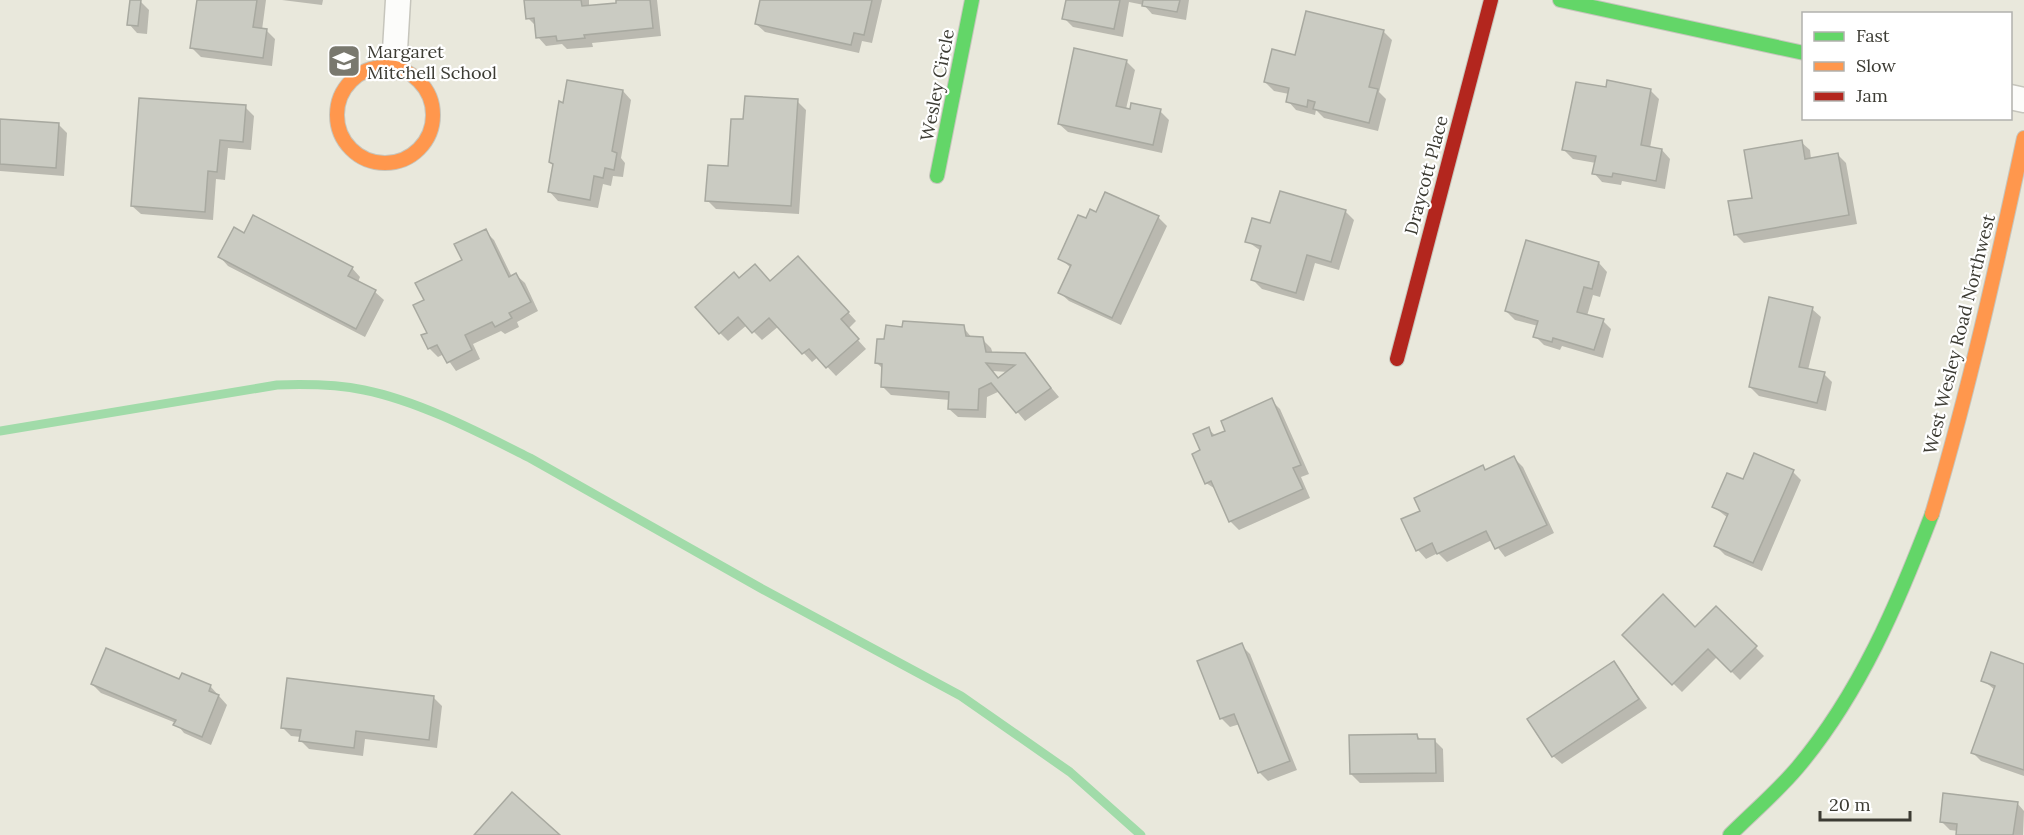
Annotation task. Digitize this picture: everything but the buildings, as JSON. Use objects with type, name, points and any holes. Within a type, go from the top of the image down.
[{"type":"street","points":[[394,67],[398,0]]},
{"type":"street","name":"Wesley Circle","points":[[937,176],[972,0]]},
{"type":"street","name":"Draycott Place","points":[[1397,359],[1491,0]]},
{"type":"street","points":[[1560,0],[1802,53]]},
{"type":"street","points":[[377,67],[394,67],[410,73],[422,85],[430,99],[433,116],[431,131],[423,145],[412,155],[399,162],[384,164],[369,161],[355,154],[345,143],[338,129],[336,114],[339,97],[348,83],[361,73],[377,67]]},
{"type":"street","name":"West Wesley Road Northwest","points":[[1730,835],[1787,779],[1839,713],[1882,638],[1923,538],[1961,418],[2024,138]]},
{"type":"waterway","points":[[0,431],[277,385],[342,387],[364,390],[406,402],[449,419],[530,458],[764,590],[961,696],[1070,772],[1141,835]]},
{"type":"traffic: fast","points":[[937,176],[972,0]]},
{"type":"traffic: fast","points":[[1560,0],[1802,53]]},
{"type":"traffic: fast","points":[[1730,835],[1798,767],[1840,709],[1876,646],[1932,514]]},
{"type":"traffic: slow","points":[[385,67],[403,70],[419,81],[430,97],[433,115],[430,133],[419,149],[403,160],[385,163],[367,160],[351,149],[340,133],[337,115],[340,97],[351,81],[367,70],[385,67]]},
{"type":"traffic: slow","points":[[1932,514],[1970,374],[2024,138]]},
{"type":"traffic: jam","points":[[1397,359],[1491,0]]},
{"type":"place","name":"Margaret Mitchell School","points":[[344,61]]}]
